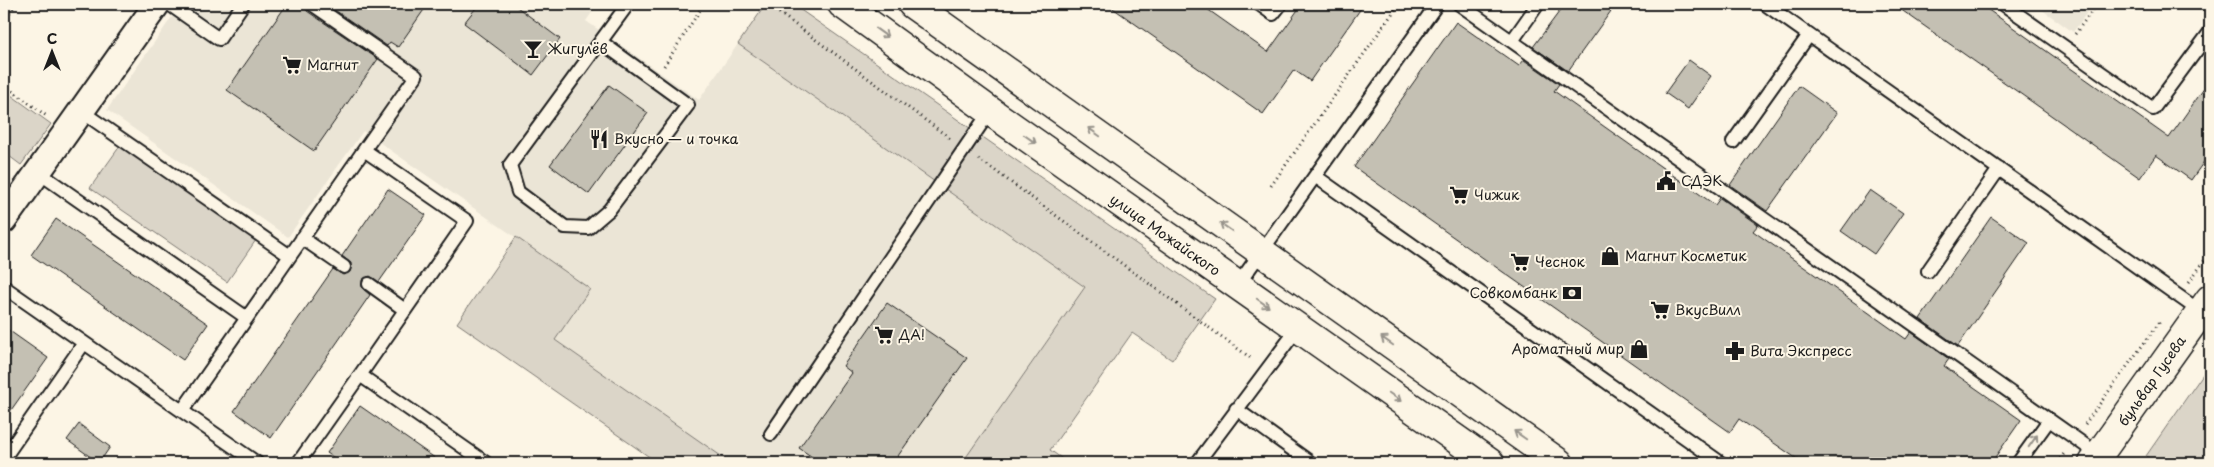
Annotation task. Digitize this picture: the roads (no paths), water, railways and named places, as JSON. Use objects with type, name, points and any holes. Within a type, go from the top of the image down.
[{"type":"main road","name":"улица Можайского","points":[[842,4],[1237,286],[1490,463]]},
{"type":"main road","points":[[912,4],[1560,463]]},
{"type":"main road","name":"бульвар Гусева","points":[[2096,459],[2206,305]]},
{"type":"street","points":[[4,220],[157,4]]},
{"type":"lane","points":[[169,4],[219,39],[243,4]]},
{"type":"lane","points":[[182,411],[416,76],[312,4]]},
{"type":"lane","points":[[601,42],[688,105],[609,210],[588,228],[565,227],[518,192],[510,165],[628,4]]},
{"type":"lane","points":[[1259,4],[1274,14],[1281,4]]},
{"type":"lane","points":[[1237,286],[1437,4]]},
{"type":"lane","points":[[1459,4],[2049,420],[2074,438],[2096,459]]},
{"type":"lane","points":[[1512,41],[1538,4]]},
{"type":"lane","points":[[1765,4],[2179,296],[2206,305]]},
{"type":"lane","points":[[2002,4],[2153,109],[2210,32]]},
{"type":"lane","points":[[1733,142],[1809,35]]},
{"type":"lane","points":[[771,434],[990,111]]},
{"type":"lane","points":[[74,121],[290,256]]},
{"type":"lane","points":[[301,462],[467,222],[364,150]]},
{"type":"lane","points":[[1928,271],[1999,169]]},
{"type":"lane","points":[[38,172],[247,318]]},
{"type":"lane","points":[[1315,176],[1722,463]]},
{"type":"lane","points":[[302,238],[344,268]]},
{"type":"lane","points":[[369,284],[405,310]]},
{"type":"lane","points":[[4,287],[257,463]]},
{"type":"lane","points":[[1197,463],[1298,328]]},
{"type":"lane","points":[[4,458],[84,343]]},
{"type":"lane","points":[[360,375],[486,463]]},
{"type":"lane","points":[[1236,409],[1311,463]]},
{"type":"lane","points":[[2018,463],[2049,420]]},
{"type":"place","name":"Жигулёв","points":[[533,49]]},
{"type":"place","name":"Магнит","points":[[292,65]]},
{"type":"place","name":"Вкусно — и точка","points":[[599,139]]},
{"type":"place","name":"СДЭК","points":[[1666,181]]},
{"type":"place","name":"Чижик","points":[[1459,195]]},
{"type":"place","name":"Магнит Косметик","points":[[1610,256]]},
{"type":"place","name":"Чеснок","points":[[1520,262]]},
{"type":"place","name":"Совкомбанк","points":[[1572,293]]},
{"type":"place","name":"ВкусВилл","points":[[1660,310]]},
{"type":"place","name":"ДА!","points":[[884,335]]},
{"type":"place","name":"Ароматный мир","points":[[1639,349]]},
{"type":"place","name":"Вита Экспресс","points":[[1735,351]]}]
